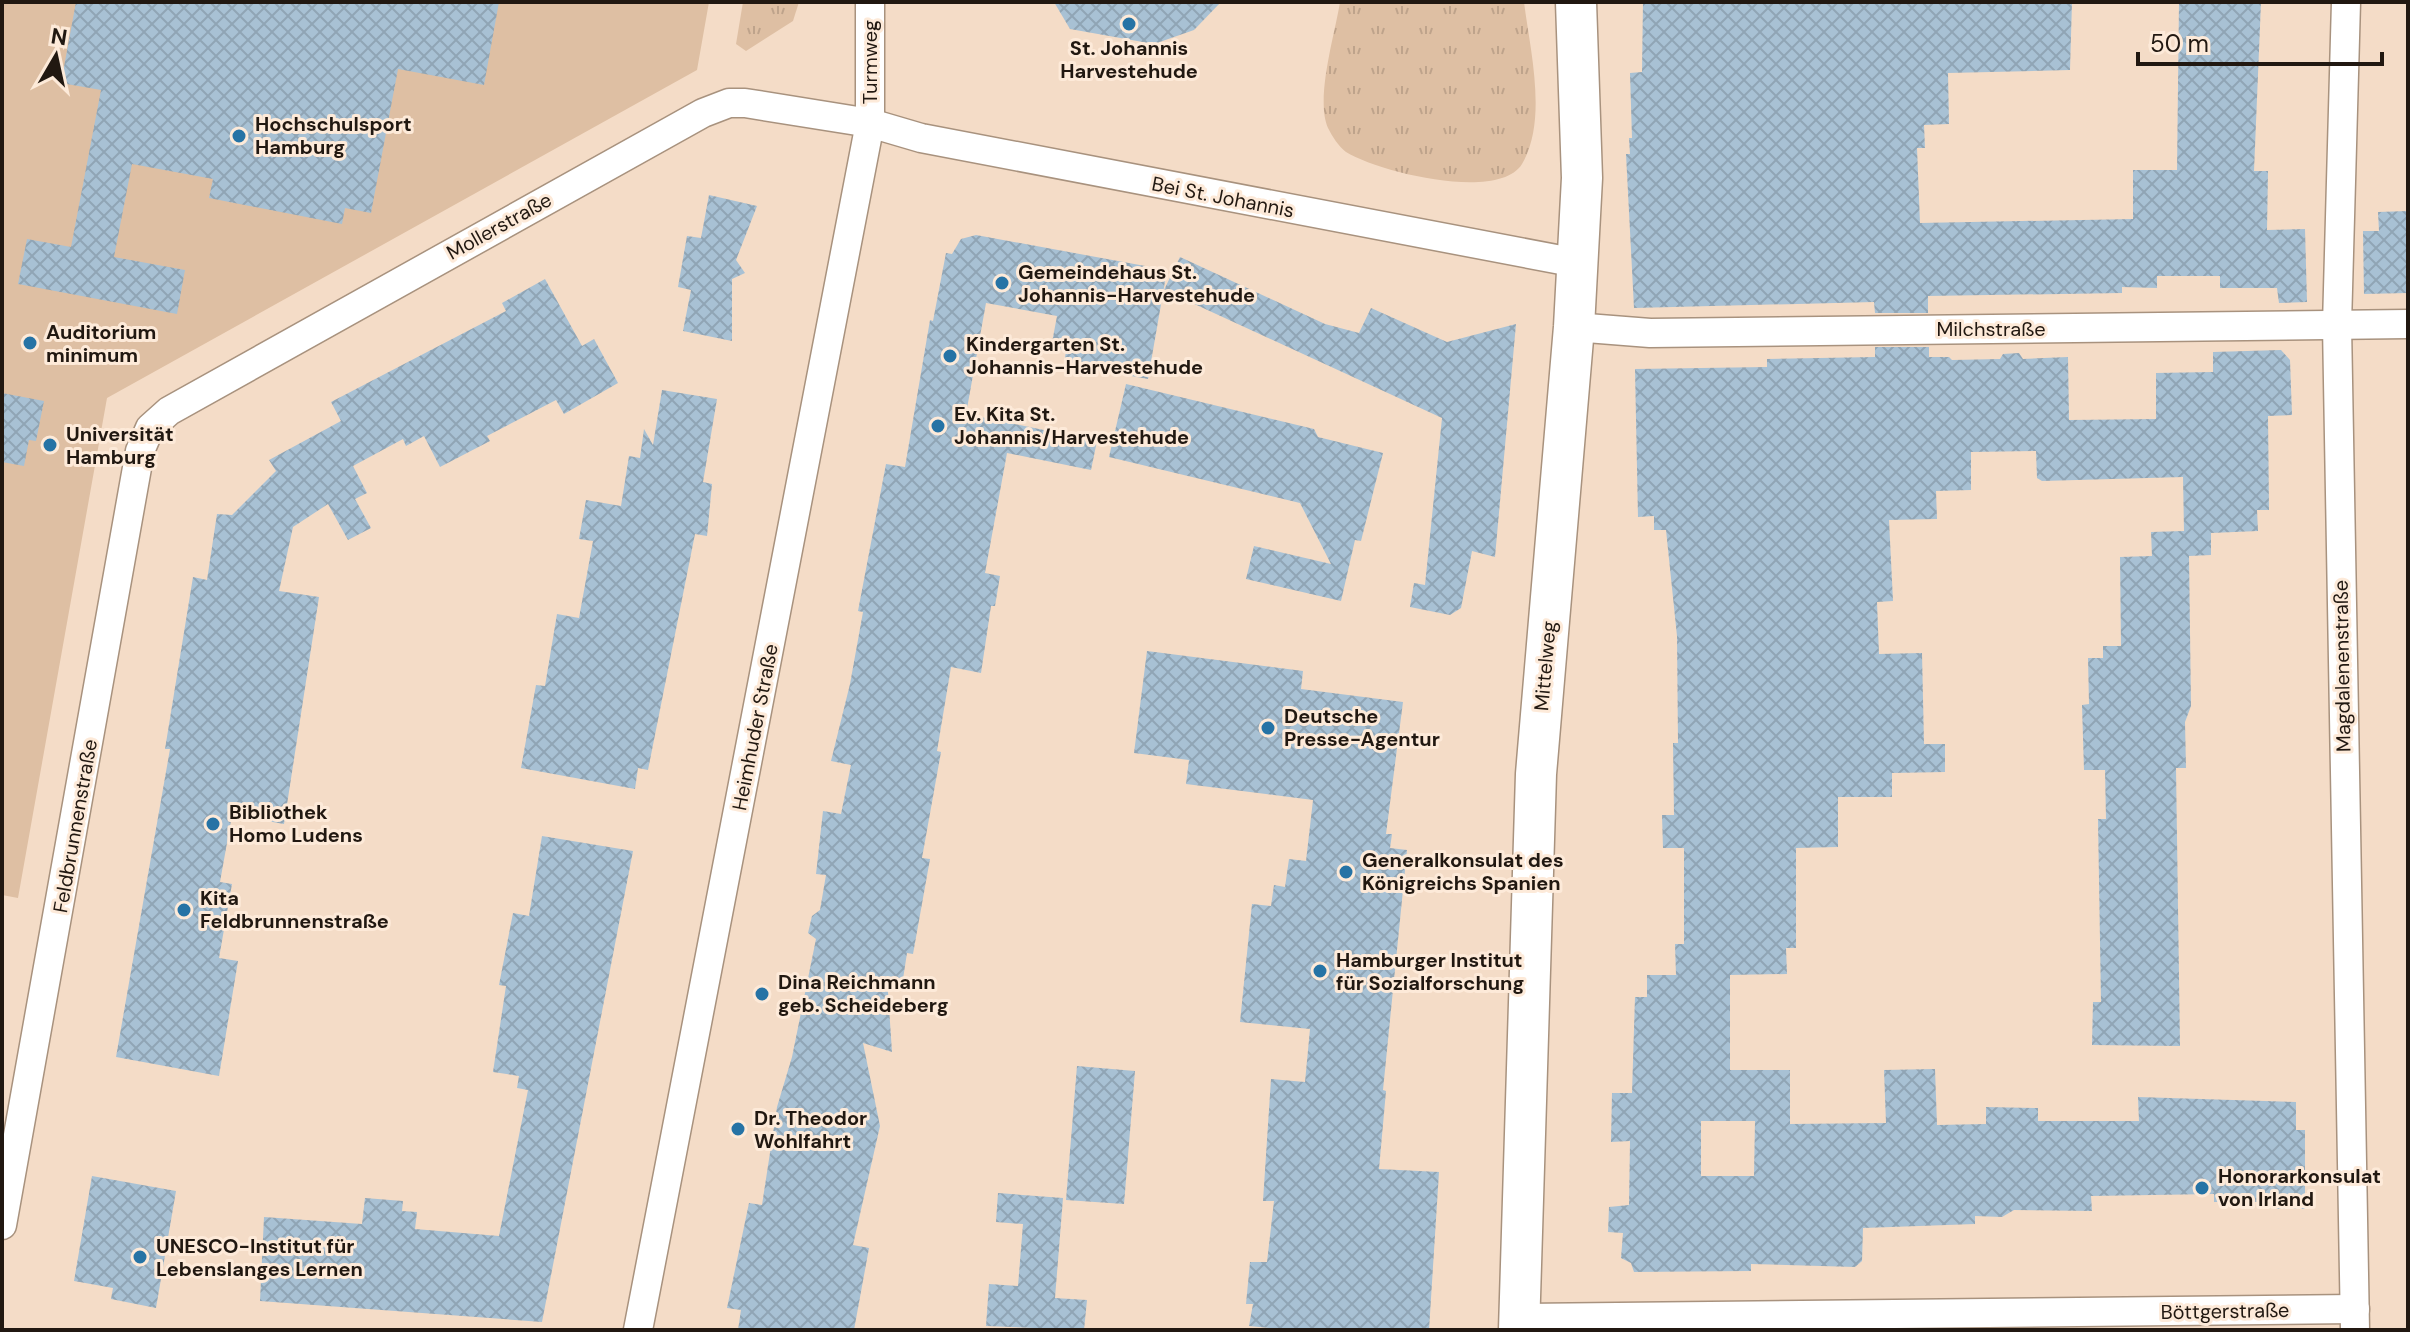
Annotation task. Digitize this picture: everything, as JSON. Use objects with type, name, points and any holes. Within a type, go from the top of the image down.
[{"type":"street","name":"Turmweg","points":[[870,2],[870,123]]},
{"type":"street","name":"Mittelweg","points":[[1519,1324],[1536,774],[1577,263],[1582,107],[1576,2]]},
{"type":"street","name":"Magdalenenstraße","points":[[2346,2],[2337,325],[2355,1320]]},
{"type":"street","name":"Mollerstraße","points":[[150,428],[169,411],[714,108],[745,103],[870,123]]},
{"type":"street","name":"Bei St. Johannis","points":[[870,123],[921,138],[1577,263]]},
{"type":"street","name":"Heimhuder Straße","points":[[638,1330],[870,123]]},
{"type":"street","name":"Milchstraße","points":[[1574,327],[1650,333],[2408,324]]},
{"type":"street","name":"Feldbrunnenstraße","points":[[2,1225],[133,488],[140,451],[150,428]]},
{"type":"street","name":"Böttgerstraße","points":[[1519,1324],[2355,1320]]},
{"type":"green space","name":"Universität Hamburg","points":[[2,2],[709,2],[697,70],[107,398],[18,898],[2,895]]},
{"type":"green space","points":[[743,2],[799,2],[793,21],[746,51],[736,44]]},
{"type":"green space","points":[[1340,2],[1524,2],[1536,106],[1530,146],[1522,164],[1509,175],[1489,181],[1437,180],[1384,168],[1343,150],[1328,128],[1324,101],[1327,66]]},
{"type":"building","name":"Hochschulsport Hamburg","points":[[76,2],[499,2],[484,85],[398,69],[371,213],[345,208],[342,224],[209,198],[213,179],[132,164],[114,257],[185,270],[177,314],[18,284],[27,239],[71,247],[101,90],[61,83]]},
{"type":"building","name":"St. Johannis Harvestehude","points":[[1054,2],[1221,2],[1194,30],[1154,44],[1070,29]]},
{"type":"building","points":[[1643,2],[2072,2],[2070,70],[1948,73],[1949,124],[1924,125],[1925,148],[1917,148],[1920,223],[2133,219],[2133,170],[2177,170],[2179,2],[2261,2],[2254,171],[2268,171],[2267,230],[2305,229],[2307,302],[2279,303],[2277,288],[2220,288],[2220,276],[2157,276],[2157,288],[2122,287],[2122,293],[1928,296],[1928,313],[1875,313],[1874,302],[1634,308],[1626,154],[1630,154],[1629,138],[1632,138],[1630,73],[1642,72]]},
{"type":"building","points":[[709,195],[757,206],[736,260],[745,273],[732,279],[732,341],[683,331],[691,290],[678,287],[687,236],[701,238]]},
{"type":"building","points":[[2408,211],[2408,293],[2364,294],[2363,231],[2379,231],[2378,212]]},
{"type":"building","points":[[976,235],[1167,270],[1148,379],[1064,364],[1066,351],[1051,348],[1057,316],[986,303],[966,414],[1097,441],[1091,470],[1007,453],[985,573],[1000,576],[995,606],[991,606],[981,673],[951,667],[937,751],[941,752],[922,858],[930,859],[913,954],[907,953],[903,979],[887,977],[892,1052],[863,1043],[880,1126],[853,1245],[869,1248],[854,1330],[738,1330],[741,1310],[727,1308],[749,1203],[762,1205],[777,1107],[792,1057],[816,939],[808,933],[812,916],[820,910],[826,875],[816,874],[823,811],[841,814],[851,765],[831,761],[850,684],[863,612],[858,611],[886,464],[905,467],[930,320],[933,321],[946,253],[952,254],[961,239]]},
{"type":"building","points":[[1180,257],[1325,324],[1359,333],[1371,308],[1447,342],[1516,324],[1495,557],[1472,551],[1461,608],[1450,615],[1410,607],[1414,583],[1425,585],[1442,418],[1164,290]]},
{"type":"building","points":[[545,279],[582,346],[594,339],[618,383],[564,414],[556,400],[487,436],[490,441],[440,467],[424,436],[406,446],[403,439],[353,466],[367,493],[355,499],[371,528],[348,540],[328,504],[293,527],[279,591],[319,597],[284,824],[232,815],[220,882],[232,884],[219,958],[238,961],[219,1076],[116,1057],[170,749],[165,749],[193,577],[207,580],[217,514],[232,515],[276,471],[269,460],[341,421],[331,402],[506,311],[502,303]]},
{"type":"building","points":[[1875,347],[1929,347],[1929,357],[1949,357],[1952,360],[2000,359],[2003,354],[2019,353],[2023,359],[2068,357],[2069,420],[2156,419],[2156,373],[2213,372],[2213,352],[2281,350],[2290,360],[2292,415],[2268,416],[2269,510],[2257,510],[2258,531],[2211,533],[2211,555],[2189,556],[2191,706],[2185,722],[2186,768],[2176,768],[2180,1046],[2092,1045],[2093,1002],[2101,1002],[2098,819],[2106,819],[2105,770],[2084,770],[2082,705],[2089,704],[2088,658],[2103,658],[2103,646],[2121,646],[2120,557],[2152,556],[2151,532],[2184,531],[2183,477],[2042,481],[2037,478],[2036,451],[1971,452],[1971,490],[1936,491],[1937,519],[1889,520],[1893,601],[1877,602],[1879,654],[1922,653],[1924,744],[1945,744],[1945,772],[1892,773],[1892,797],[1838,797],[1838,847],[1796,848],[1796,948],[1786,948],[1787,974],[1730,975],[1730,1070],[1790,1070],[1790,1124],[1886,1123],[1884,1070],[1935,1069],[1937,1125],[1986,1124],[1986,1107],[2038,1108],[2038,1121],[2139,1121],[2138,1097],[2296,1102],[2296,1130],[2305,1130],[2305,1209],[2276,1209],[2276,1202],[2214,1202],[2214,1194],[2091,1196],[2092,1211],[2014,1210],[2002,1217],[1975,1216],[1975,1224],[1863,1228],[1862,1261],[1855,1267],[1751,1264],[1751,1271],[1634,1272],[1631,1263],[1621,1258],[1623,1233],[1608,1232],[1609,1207],[1629,1205],[1630,1141],[1611,1142],[1612,1093],[1632,1093],[1635,997],[1647,997],[1647,975],[1676,975],[1675,944],[1684,944],[1684,848],[1663,848],[1662,815],[1674,815],[1673,743],[1678,743],[1677,636],[1666,530],[1654,530],[1654,516],[1638,517],[1635,369],[1767,367],[1767,359],[1875,357]],"holes":[[[1701,1121],[1755,1121],[1754,1176],[1701,1176]]]},
{"type":"building","points":[[1126,384],[1314,429],[1318,437],[1383,453],[1361,541],[1355,540],[1341,601],[1246,579],[1254,546],[1331,564],[1300,503],[1109,457]]},
{"type":"building","points":[[662,390],[717,399],[703,482],[712,484],[707,536],[695,534],[648,770],[638,768],[635,789],[521,768],[536,685],[545,686],[557,614],[579,618],[593,541],[579,539],[586,500],[621,506],[629,456],[640,458],[644,429],[653,445]]},
{"type":"building","points":[[2,393],[44,401],[36,441],[29,440],[24,466],[2,462]]},
{"type":"building","points":[[1147,651],[1303,671],[1301,689],[1403,702],[1386,834],[1392,834],[1390,848],[1407,850],[1383,1090],[1386,1091],[1379,1169],[1439,1172],[1429,1330],[1292,1330],[1249,1326],[1253,1304],[1246,1304],[1250,1262],[1267,1262],[1274,1201],[1263,1201],[1271,1079],[1305,1082],[1310,1029],[1240,1022],[1252,904],[1271,906],[1274,885],[1285,887],[1289,859],[1306,861],[1313,800],[1186,784],[1189,760],[1134,753]]},
{"type":"building","points":[[542,836],[633,851],[542,1322],[260,1301],[264,1217],[362,1224],[365,1198],[403,1201],[402,1211],[417,1212],[415,1229],[499,1236],[528,1090],[517,1088],[519,1076],[493,1072],[506,986],[499,985],[513,913],[529,916]]},
{"type":"building","points":[[1077,1066],[1135,1071],[1124,1204],[1066,1200]]},
{"type":"building","name":"UNESCO-Institut für Lebenslanges Lernen","points":[[92,1176],[176,1191],[156,1308],[111,1299],[113,1288],[74,1281]]},
{"type":"building","points":[[998,1193],[1063,1198],[1055,1298],[1087,1300],[1084,1330],[986,1326],[989,1284],[1018,1286],[1023,1224],[996,1222]]},
{"type":"place","name":"St. Johannis Harvestehude","points":[[1129,24]]},
{"type":"place","name":"Hochschulsport Hamburg","points":[[239,136]]},
{"type":"place","name":"Gemeindehaus St. Johannis-Harvestehude","points":[[1002,283]]},
{"type":"place","name":"Auditorium minimum","points":[[30,343]]},
{"type":"place","name":"Kindergarten St. Johannis-Harvestehude","points":[[950,356]]},
{"type":"place","name":"Ev. Kita St. Johannis/Harvestehude","points":[[938,426]]},
{"type":"place","name":"Universität Hamburg","points":[[50,445]]},
{"type":"place","name":"Deutsche Presse-Agentur","points":[[1268,728]]},
{"type":"place","name":"Bibliothek Homo Ludens","points":[[213,824]]},
{"type":"place","name":"Generalkonsulat des Königreichs Spanien","points":[[1346,872]]},
{"type":"place","name":"Kita Feldbrunnenstraße","points":[[184,910]]},
{"type":"place","name":"Hamburger Institut für Sozialforschung","points":[[1320,971]]},
{"type":"place","name":"Dina Reichmann geb. Scheideberg","points":[[762,994]]},
{"type":"place","name":"Dr. Theodor Wohlfahrt","points":[[738,1129]]},
{"type":"place","name":"Honorarkonsulat von Irland","points":[[2202,1188]]},
{"type":"place","name":"UNESCO-Institut für Lebenslanges Lernen","points":[[140,1257]]}]
